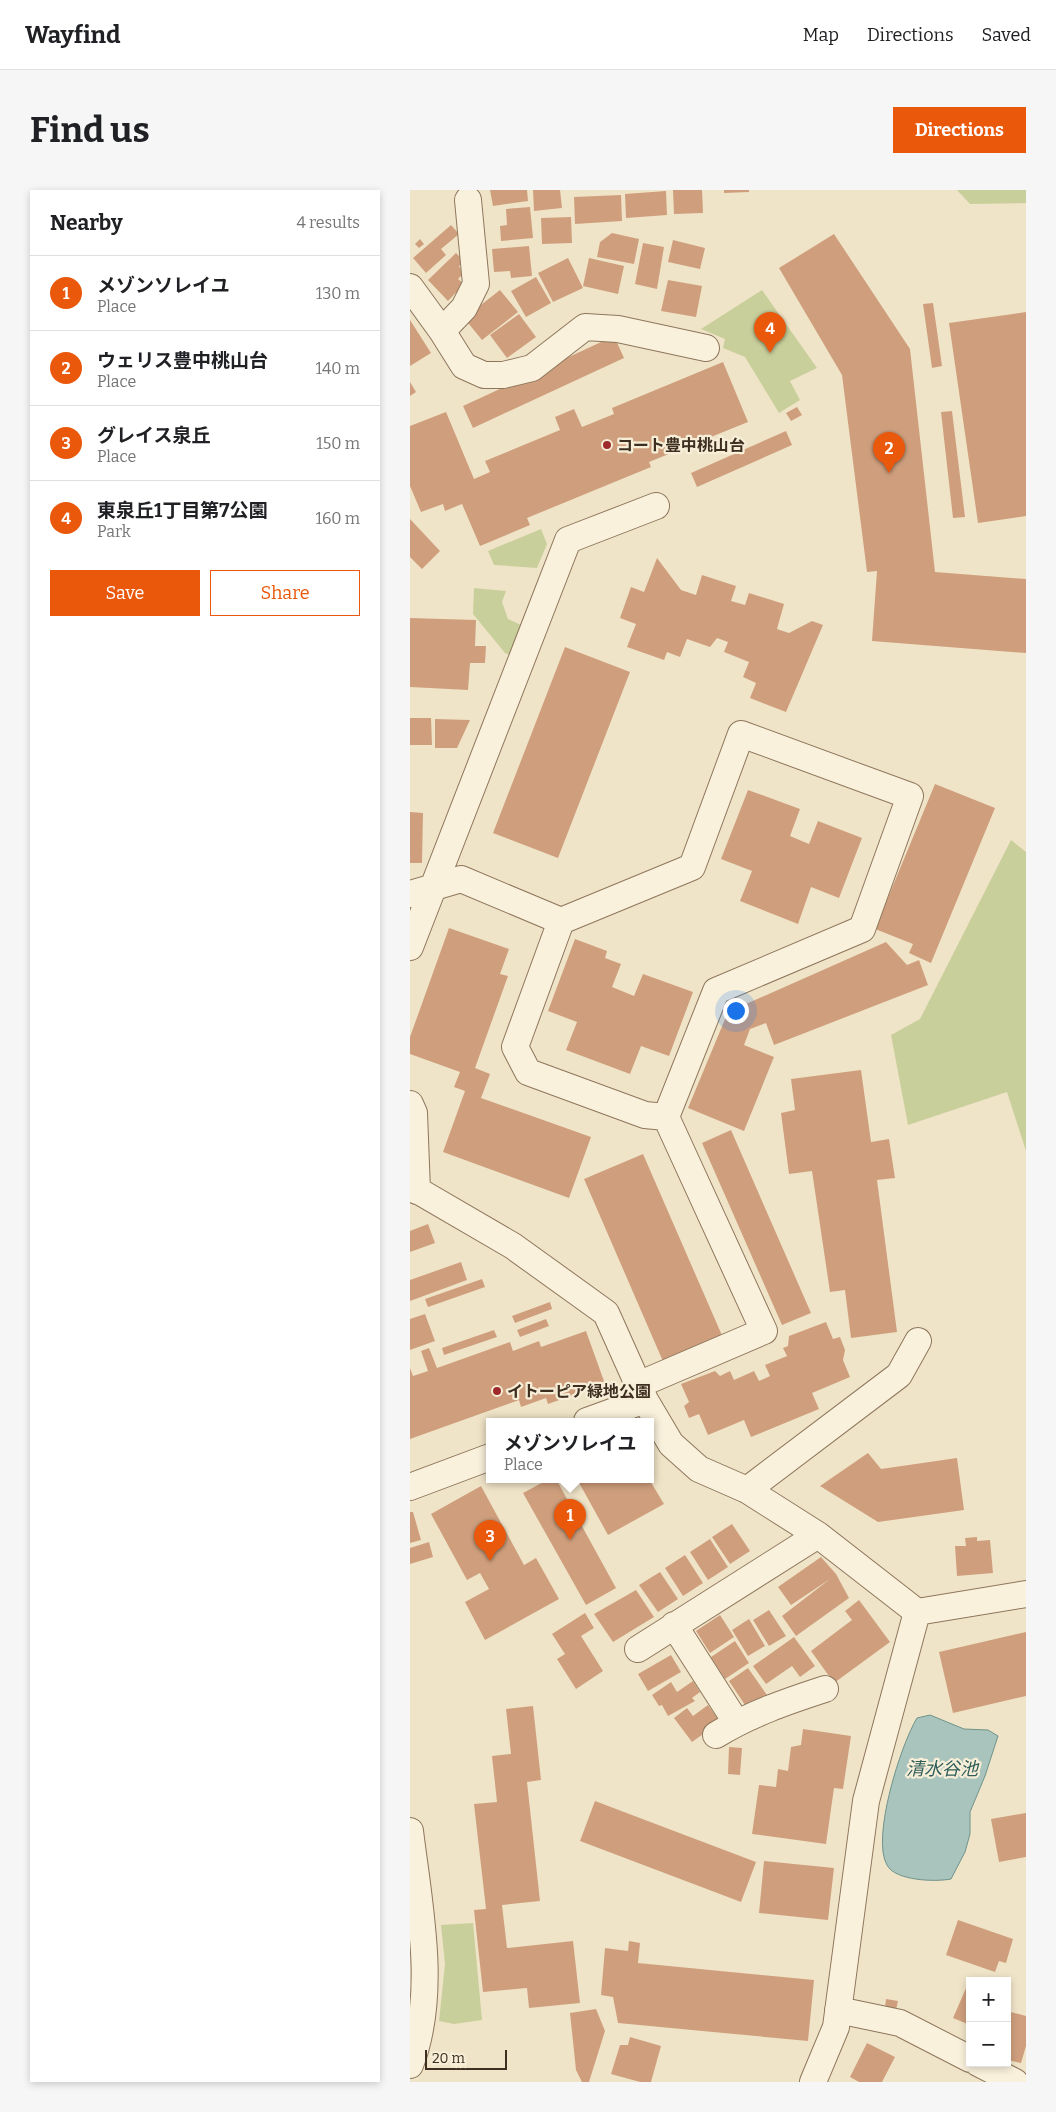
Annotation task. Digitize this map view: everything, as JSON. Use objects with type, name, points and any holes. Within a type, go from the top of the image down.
[{"type":"street","points":[[442,331],[464,308],[476,284],[468,200]]},
{"type":"street","points":[[410,287],[442,331],[464,366],[484,375],[503,375],[532,368],[585,327],[618,330],[706,348]]},
{"type":"street","points":[[410,947],[422,891],[568,540],[656,506]]},
{"type":"street","points":[[422,891],[461,880],[561,921],[692,867],[741,734],[910,796],[862,929],[716,991],[666,1117],[764,1331],[593,1418]]},
{"type":"street","points":[[561,921],[515,1047],[528,1072],[645,1115],[666,1117]]},
{"type":"street","points":[[410,1104],[414,1112],[414,1189],[514,1246],[606,1312],[642,1392],[670,1444],[698,1468],[747,1490],[818,1536],[917,1612],[1026,1594]]},
{"type":"street","points":[[747,1490],[899,1375],[918,1340]]},
{"type":"street","points":[[410,1487],[486,1458]]},
{"type":"street","points":[[638,1649],[818,1536]]},
{"type":"street","points":[[813,2082],[836,2027],[866,1801],[917,1612]]},
{"type":"street","points":[[674,1625],[726,1728],[780,1704],[825,1689]]},
{"type":"street","points":[[410,1831],[426,1967],[418,2045],[410,2065]]},
{"type":"street","points":[[838,2010],[900,2023],[966,2057]]},
{"type":"street","points":[[986,2067],[1015,2082]]},
{"type":"green space","points":[[957,190],[1026,190],[1026,203],[970,204]]},
{"type":"green space","points":[[762,290],[817,368],[790,381],[800,400],[779,413],[745,357],[723,348],[725,339],[701,329]]},
{"type":"green space","points":[[541,529],[547,544],[537,568],[494,565],[488,551]]},
{"type":"green space","points":[[474,588],[506,591],[502,602],[508,619],[521,625],[510,655],[505,653],[473,614]]},
{"type":"green space","points":[[1011,840],[1026,852],[1026,1151],[1007,1092],[908,1125],[891,1035],[920,1019]]},
{"type":"green space","points":[[473,1923],[482,2020],[454,2024],[439,2021],[445,1964],[441,1925]]},
{"type":"water","name":"清水谷池","points":[[930,1715],[964,1729],[988,1730],[998,1736],[985,1776],[970,1812],[970,1834],[965,1852],[951,1879],[944,1880],[916,1879],[898,1874],[887,1865],[883,1852],[885,1813],[903,1748],[917,1718]]},
{"type":"building","points":[[490,190],[527,190],[528,201],[493,206]]},
{"type":"building","points":[[533,190],[560,190],[562,208],[534,211]]},
{"type":"building","points":[[673,190],[702,190],[703,213],[674,214]]},
{"type":"building","points":[[724,190],[749,190],[749,192],[724,193]]},
{"type":"building","points":[[666,191],[667,215],[626,218],[625,194]]},
{"type":"building","points":[[621,195],[622,221],[575,224],[574,197]]},
{"type":"building","points":[[530,207],[533,238],[501,241],[500,226],[507,225],[506,209]]},
{"type":"building","points":[[571,217],[572,243],[542,244],[541,218]]},
{"type":"building","points":[[451,225],[459,234],[441,249],[446,255],[426,273],[413,258]]},
{"type":"building","points":[[612,233],[639,239],[634,264],[597,257],[600,242]]},
{"type":"building","points":[[834,234],[910,349],[935,572],[1026,579],[1026,653],[872,641],[877,571],[867,572],[842,375],[779,268]]},
{"type":"building","points":[[420,239],[424,244],[419,248],[415,244]]},
{"type":"building","points":[[673,240],[705,248],[700,269],[668,262]]},
{"type":"building","points":[[643,243],[664,247],[657,289],[635,284]]},
{"type":"building","points":[[529,246],[532,276],[511,278],[510,271],[494,272],[492,249]]},
{"type":"building","points":[[456,253],[464,261],[459,266],[463,274],[458,279],[464,284],[448,301],[428,280]]},
{"type":"building","points":[[568,258],[583,288],[553,302],[538,273]]},
{"type":"building","points":[[589,258],[624,266],[618,294],[583,286]]},
{"type":"building","points":[[536,277],[551,303],[526,317],[511,291]]},
{"type":"building","points":[[668,280],[702,286],[696,317],[661,311]]},
{"type":"building","points":[[500,290],[518,312],[482,340],[464,318]]},
{"type":"building","points":[[933,303],[942,366],[932,368],[923,304]]},
{"type":"building","points":[[1026,312],[1026,516],[978,523],[949,323]]},
{"type":"building","points":[[519,314],[536,337],[507,358],[490,335]]},
{"type":"building","points":[[410,320],[431,353],[410,366]]},
{"type":"building","points":[[614,336],[624,358],[473,428],[463,406]]},
{"type":"building","name":"コート豊中桃山台","points":[[723,362],[748,422],[649,462],[651,467],[527,518],[530,525],[480,546],[462,504],[445,511],[443,504],[421,512],[410,486],[410,426],[446,412],[474,479],[490,472],[485,461],[560,430],[555,417],[574,409],[582,427],[614,414],[612,408]]},
{"type":"building","points":[[410,382],[416,392],[410,396]]},
{"type":"building","points":[[797,407],[802,415],[791,421],[786,413]]},
{"type":"building","points":[[952,411],[965,517],[953,518],[941,412]]},
{"type":"building","points":[[786,431],[792,445],[697,487],[691,473]]},
{"type":"building","points":[[410,519],[440,551],[422,569],[410,557]]},
{"type":"building","points":[[657,558],[681,590],[696,595],[702,575],[736,586],[731,601],[745,605],[749,593],[784,604],[777,629],[789,633],[812,621],[823,625],[786,712],[750,698],[756,683],[743,677],[749,662],[724,652],[728,642],[717,638],[710,647],[687,639],[680,657],[667,652],[664,660],[627,647],[636,624],[620,618],[631,587],[644,592]]},
{"type":"building","points":[[410,618],[476,620],[475,646],[486,646],[485,663],[470,663],[468,690],[410,687]]},
{"type":"building","points":[[565,647],[630,672],[558,858],[493,833]]},
{"type":"building","points":[[410,718],[431,718],[432,745],[410,745]]},
{"type":"building","points":[[435,719],[470,720],[457,748],[435,748]]},
{"type":"building","points":[[935,784],[995,808],[931,963],[909,953],[913,944],[875,929]]},
{"type":"building","points":[[748,790],[800,809],[790,836],[809,844],[818,821],[862,838],[839,898],[811,887],[798,924],[740,901],[752,871],[721,859]]},
{"type":"building","points":[[410,812],[423,813],[422,863],[410,863]]},
{"type":"building","points":[[449,928],[509,949],[500,974],[508,976],[475,1068],[490,1074],[481,1098],[591,1137],[569,1198],[443,1152],[465,1091],[454,1087],[460,1072],[410,1054],[410,1037]]},
{"type":"building","points":[[575,939],[607,951],[605,958],[621,964],[612,987],[634,996],[643,974],[693,992],[669,1056],[641,1046],[630,1074],[566,1050],[577,1022],[548,1011]]},
{"type":"building","points":[[886,942],[907,965],[919,960],[928,985],[774,1045],[766,1023],[750,1029],[744,1045],[774,1057],[744,1131],[688,1108],[728,1012]]},
{"type":"building","points":[[861,1070],[871,1142],[889,1139],[895,1178],[877,1180],[897,1332],[851,1338],[845,1290],[830,1292],[812,1171],[789,1174],[781,1113],[795,1110],[791,1079]]},
{"type":"building","points":[[731,1130],[811,1313],[782,1325],[702,1143]]},
{"type":"building","points":[[643,1154],[724,1340],[665,1366],[584,1179]]},
{"type":"building","points":[[428,1224],[435,1243],[410,1252],[410,1231]]},
{"type":"building","points":[[461,1262],[467,1280],[410,1301],[410,1280]]},
{"type":"building","points":[[482,1279],[485,1287],[428,1307],[425,1299]]},
{"type":"building","points":[[550,1302],[552,1309],[515,1323],[512,1316]]},
{"type":"building","points":[[425,1314],[435,1341],[410,1350],[410,1319]]},
{"type":"building","points":[[546,1319],[549,1326],[520,1337],[517,1330]]},
{"type":"building","points":[[826,1322],[833,1339],[840,1337],[845,1350],[843,1360],[850,1377],[812,1393],[819,1409],[751,1437],[744,1420],[708,1435],[699,1414],[689,1418],[684,1406],[689,1402],[681,1384],[715,1371],[720,1376],[730,1371],[734,1380],[754,1371],[759,1381],[770,1376],[765,1365],[787,1356],[783,1348],[788,1346],[789,1336]]},
{"type":"building","points":[[494,1330],[497,1337],[444,1355],[442,1348]]},
{"type":"building","name":"イトーピア緑地公園","points":[[586,1331],[605,1384],[548,1404],[546,1398],[521,1407],[519,1400],[410,1439],[410,1368],[413,1376],[428,1371],[421,1351],[429,1348],[437,1368],[510,1342],[513,1351],[539,1341],[541,1347]]},
{"type":"building","points":[[868,1453],[881,1469],[957,1458],[964,1510],[878,1522],[820,1486]]},
{"type":"building","points":[[542,1483],[558,1483],[616,1588],[586,1605],[523,1493]]},
{"type":"building","points":[[579,1483],[651,1483],[664,1504],[608,1535]]},
{"type":"building","points":[[481,1486],[524,1565],[536,1558],[559,1599],[485,1640],[465,1602],[489,1589],[480,1573],[467,1580],[431,1514]]},
{"type":"building","points":[[410,1512],[413,1512],[421,1540],[410,1543]]},
{"type":"building","points":[[732,1524],[750,1551],[730,1564],[712,1537]]},
{"type":"building","points":[[977,1537],[977,1541],[990,1540],[993,1573],[957,1576],[955,1546],[966,1546],[965,1538]]},
{"type":"building","points":[[710,1539],[728,1567],[708,1580],[690,1552]]},
{"type":"building","points":[[429,1542],[433,1557],[410,1564],[410,1548]]},
{"type":"building","points":[[685,1555],[703,1583],[683,1596],[665,1568]]},
{"type":"building","points":[[821,1557],[836,1574],[849,1598],[796,1636],[782,1616],[830,1579],[791,1605],[778,1587]]},
{"type":"building","points":[[660,1572],[678,1599],[658,1612],[639,1585]]},
{"type":"building","points":[[636,1590],[654,1617],[613,1642],[594,1614]]},
{"type":"building","points":[[859,1600],[890,1642],[834,1683],[811,1651],[852,1620],[845,1611]]},
{"type":"building","points":[[769,1610],[786,1636],[769,1646],[753,1620]]},
{"type":"building","points":[[585,1613],[594,1628],[581,1636],[603,1671],[576,1689],[557,1659],[565,1654],[552,1634]]},
{"type":"building","points":[[720,1615],[734,1637],[710,1653],[696,1631]]},
{"type":"building","points":[[749,1619],[765,1646],[748,1656],[732,1630]]},
{"type":"building","points":[[1026,1632],[1026,1696],[953,1713],[939,1652]]},
{"type":"building","points":[[794,1637],[815,1666],[800,1677],[792,1666],[766,1684],[753,1666]]},
{"type":"building","points":[[735,1641],[749,1663],[725,1679],[711,1657]]},
{"type":"building","points":[[671,1655],[681,1672],[648,1691],[638,1674]]},
{"type":"building","points":[[748,1668],[767,1695],[747,1708],[729,1681]]},
{"type":"building","points":[[693,1681],[700,1692],[692,1698],[695,1701],[668,1716],[662,1705],[659,1706],[652,1695],[671,1682],[677,1692]]},
{"type":"building","points":[[708,1705],[720,1722],[692,1742],[674,1718],[687,1708],[693,1716]]},
{"type":"building","points":[[533,1706],[541,1780],[527,1782],[540,1901],[502,1905],[507,1948],[573,1941],[580,2003],[529,2008],[527,1988],[483,1992],[474,1910],[486,1909],[474,1804],[497,1802],[492,1756],[511,1754],[506,1709]]},
{"type":"building","points":[[803,1729],[851,1736],[843,1789],[834,1788],[826,1844],[752,1834],[759,1785],[776,1787],[778,1769],[788,1771],[791,1747],[801,1745]]},
{"type":"building","points":[[729,1747],[742,1748],[740,1775],[728,1774]]},
{"type":"building","points":[[595,1801],[756,1862],[741,1902],[580,1841]]},
{"type":"building","points":[[1026,1813],[1026,1857],[999,1862],[991,1819]]},
{"type":"building","points":[[764,1861],[834,1868],[828,1920],[759,1913]]},
{"type":"building","points":[[958,1920],[1013,1939],[1006,1963],[999,1961],[995,1972],[946,1955]]},
{"type":"building","points":[[629,1941],[640,1943],[638,1963],[814,1980],[808,2041],[618,2023],[613,1997],[601,1995],[605,1948],[628,1951]]},
{"type":"building","points":[[966,1988],[966,2023],[953,2018]]},
{"type":"building","points":[[886,1999],[898,2001],[896,2010],[885,2008]]},
{"type":"building","points":[[596,2009],[605,2031],[589,2082],[582,2082],[576,2070],[570,2013]]},
{"type":"building","points":[[1011,2012],[1026,2016],[1026,2046],[1021,2063],[1011,2061]]},
{"type":"building","points":[[630,2037],[661,2046],[651,2082],[640,2082],[611,2074],[620,2045],[628,2045]]},
{"type":"building","points":[[867,2043],[895,2057],[882,2082],[859,2082],[850,2077]]},
{"type":"place","name":"東泉丘1丁目第7公園","points":[[770,353]]},
{"type":"place","name":"コート豊中桃山台","points":[[607,445]]},
{"type":"place","name":"ウェリス豊中桃山台","points":[[889,473]]},
{"type":"place","name":"イトーピア緑地公園","points":[[497,1391]]},
{"type":"place","name":"メゾンソレイユ","points":[[570,1540]]},
{"type":"place","name":"グレイス泉丘","points":[[490,1561]]}]
